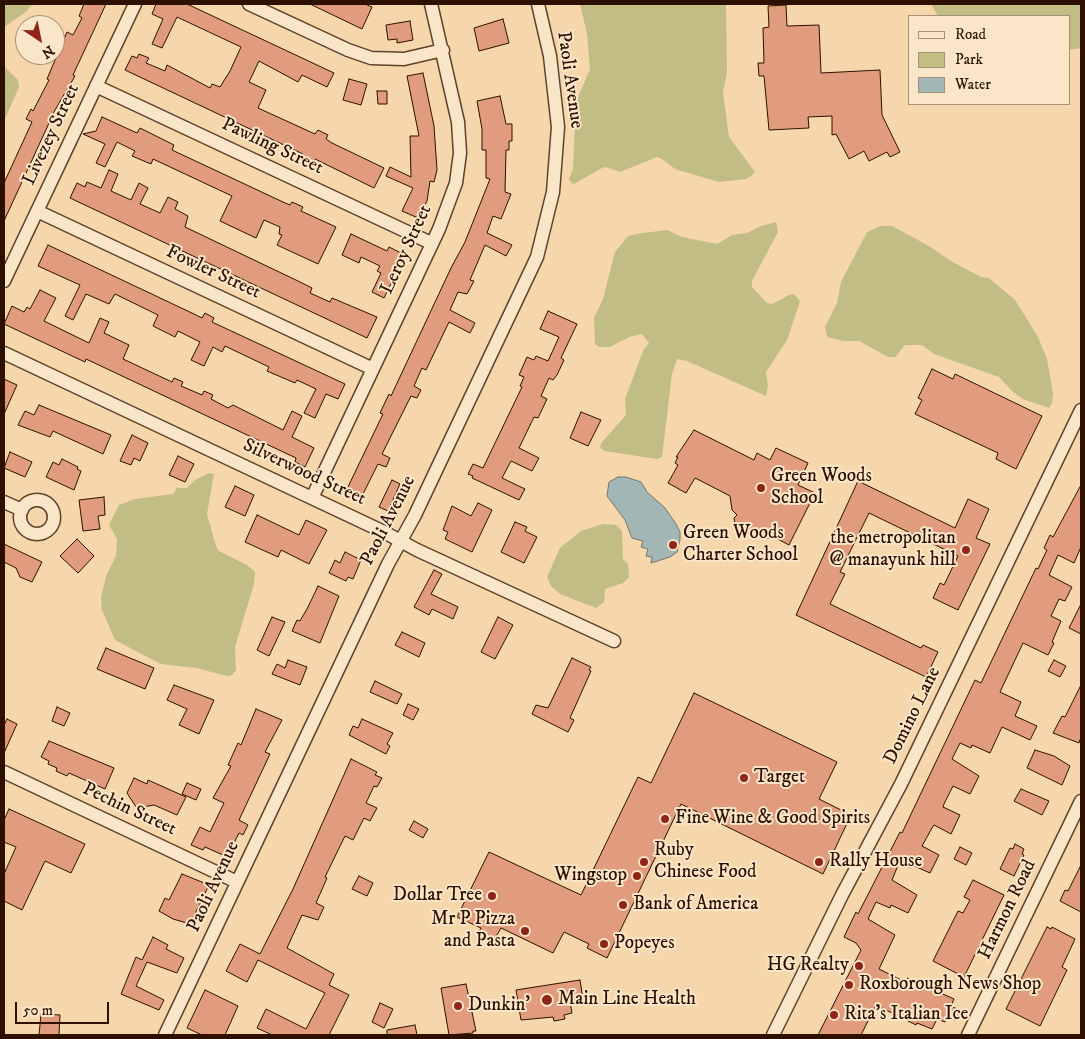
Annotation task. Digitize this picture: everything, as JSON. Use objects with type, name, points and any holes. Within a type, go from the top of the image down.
[{"type":"street","name":"Livezey Street","points":[[4,281],[135,4]]},
{"type":"street","points":[[249,4],[348,50],[371,58],[404,59],[442,50]]},
{"type":"street","name":"Leroy Street","points":[[312,498],[452,198],[460,153],[458,122],[431,4]]},
{"type":"street","name":"Paoli Avenue","points":[[165,1035],[400,541],[528,279],[543,238],[554,184],[558,127],[550,56],[538,4]]},
{"type":"street","name":"Pawling Street","points":[[96,86],[432,243]]},
{"type":"street","name":"Fowler Street","points":[[37,211],[373,369]]},
{"type":"street","name":"Silverwood Street","points":[[4,353],[614,641]]},
{"type":"street","name":"Domino Lane","points":[[773,1035],[842,895],[901,784],[1081,410]]},
{"type":"street","points":[[4,502],[22,510]]},
{"type":"street","name":"Pechin Street","points":[[5,776],[237,882]]},
{"type":"street","name":"Harmon Road","points":[[968,1035],[1081,801]]},
{"type":"green space","points":[[4,4],[33,4],[32,7],[31,5],[21,15],[15,15],[15,19],[4,27]]},
{"type":"green space","points":[[580,4],[726,4],[727,72],[723,92],[729,137],[755,172],[746,179],[719,182],[675,169],[657,157],[620,172],[605,167],[574,184],[572,183],[569,179],[573,169],[576,102],[590,69],[587,34]]},
{"type":"green space","points":[[931,4],[1081,4],[1081,48],[1070,50],[1070,15],[937,15]]},
{"type":"green space","points":[[4,66],[18,80],[19,87],[4,121]]},
{"type":"green space","points":[[776,222],[778,232],[752,281],[752,287],[767,303],[772,304],[794,294],[800,301],[787,340],[766,372],[768,386],[766,396],[687,361],[677,359],[672,374],[662,457],[657,459],[604,451],[600,447],[602,442],[626,415],[625,399],[643,351],[649,343],[642,334],[629,337],[610,347],[599,347],[595,344],[594,318],[603,299],[615,252],[628,236],[636,234],[667,230],[682,237],[717,244],[732,235],[747,233],[761,226]]},
{"type":"green space","points":[[881,226],[892,226],[929,246],[951,261],[981,277],[989,278],[1015,300],[1038,337],[1047,359],[1053,393],[1052,403],[1049,408],[1023,399],[1013,392],[999,377],[934,354],[922,345],[905,345],[895,357],[888,357],[859,341],[843,341],[827,337],[825,327],[837,303],[841,282],[867,232]]},
{"type":"green space","points":[[209,473],[214,474],[207,514],[216,546],[219,551],[247,565],[255,572],[254,584],[235,647],[236,670],[232,675],[227,676],[196,668],[161,664],[115,640],[102,610],[101,598],[106,576],[116,556],[117,539],[109,525],[119,505],[135,499],[173,494],[177,488],[187,488],[195,480]]},
{"type":"green space","points":[[603,524],[616,525],[622,531],[623,559],[628,564],[629,577],[623,583],[605,589],[604,602],[596,608],[560,594],[551,586],[547,577],[560,548],[581,531]]},
{"type":"water","points":[[618,477],[626,477],[641,482],[647,492],[665,508],[680,532],[677,552],[670,557],[651,563],[652,557],[646,556],[648,549],[641,547],[643,541],[632,538],[625,520],[607,496],[609,482]]},
{"type":"building","points":[[84,4],[106,4],[73,75],[75,76],[55,110],[4,221],[4,183],[32,122],[26,119],[31,109],[33,111],[49,80],[47,79],[53,65],[65,65],[65,37],[67,32],[73,35],[82,18],[79,16]]},
{"type":"building","points":[[156,4],[187,4],[334,73],[327,87],[302,75],[298,82],[259,61],[249,82],[266,90],[258,108],[315,134],[318,130],[328,135],[326,139],[332,143],[384,168],[374,188],[315,159],[313,162],[305,158],[303,154],[125,70],[132,56],[137,58],[139,54],[149,58],[146,63],[165,71],[167,65],[210,88],[212,84],[220,87],[230,71],[241,47],[177,17],[162,48],[152,44],[163,19],[152,14]]},
{"type":"building","points":[[310,4],[365,4],[372,7],[362,29]]},
{"type":"building","points":[[786,5],[787,26],[819,25],[821,73],[880,70],[882,115],[900,152],[890,157],[887,152],[869,161],[864,151],[849,159],[836,134],[832,135],[832,116],[808,117],[809,128],[769,130],[764,76],[759,76],[758,63],[764,63],[763,28],[769,27],[768,6]]},
{"type":"building","points":[[503,19],[509,43],[479,51],[474,28]]},
{"type":"building","points":[[410,21],[413,40],[397,43],[397,39],[388,40],[386,25]]},
{"type":"building","points":[[423,73],[434,126],[437,170],[434,182],[430,181],[427,201],[418,218],[402,211],[413,188],[386,176],[390,167],[411,177],[410,136],[419,136],[407,76]]},
{"type":"building","points":[[349,79],[367,84],[361,105],[343,100]]},
{"type":"building","points":[[377,91],[387,91],[387,104],[378,104]]},
{"type":"building","points":[[500,96],[506,124],[512,124],[512,141],[509,141],[509,150],[506,150],[505,192],[511,194],[501,219],[493,216],[487,233],[512,245],[506,256],[485,245],[470,280],[474,281],[467,294],[458,292],[450,310],[475,323],[470,333],[449,322],[426,370],[422,368],[414,386],[421,390],[417,398],[411,396],[382,454],[390,458],[386,467],[378,464],[361,498],[346,491],[383,414],[380,413],[389,394],[391,396],[465,242],[490,179],[486,178],[486,150],[482,150],[482,129],[477,101]]},
{"type":"building","points":[[102,117],[137,133],[140,128],[174,145],[172,150],[283,202],[290,205],[292,202],[303,207],[301,211],[336,227],[318,264],[277,245],[282,235],[279,234],[280,227],[264,220],[256,238],[220,221],[232,196],[153,159],[151,164],[132,156],[135,151],[117,142],[105,167],[96,163],[105,144],[83,134],[96,131]]},
{"type":"building","points":[[109,170],[118,174],[111,191],[131,200],[139,183],[148,188],[140,204],[160,213],[168,197],[178,202],[175,209],[188,216],[185,227],[312,288],[310,293],[330,302],[332,298],[377,317],[367,338],[70,198],[77,183],[85,187],[87,182],[101,188]]},
{"type":"building","points":[[351,234],[387,251],[389,247],[405,255],[384,298],[372,292],[381,273],[377,271],[380,266],[361,257],[359,263],[342,255]]},
{"type":"building","points":[[48,245],[202,318],[205,313],[214,318],[212,322],[345,384],[338,399],[326,394],[315,418],[304,413],[316,389],[297,380],[295,383],[267,371],[269,367],[225,346],[222,352],[213,347],[204,366],[191,360],[200,342],[178,331],[175,337],[153,326],[158,315],[115,294],[109,304],[86,294],[73,320],[65,316],[80,285],[38,266]]},
{"type":"building","points":[[40,290],[56,298],[44,321],[89,343],[100,318],[109,322],[104,333],[129,345],[123,359],[172,382],[174,378],[183,382],[181,386],[202,395],[204,391],[213,395],[211,399],[228,408],[233,405],[283,430],[292,411],[302,416],[292,437],[314,448],[305,467],[295,462],[296,458],[86,359],[85,362],[4,324],[12,306],[24,312],[27,307],[30,309]]},
{"type":"building","points":[[548,311],[577,324],[561,358],[564,360],[557,375],[553,380],[549,378],[541,396],[547,399],[538,418],[534,417],[519,448],[539,458],[532,471],[511,461],[502,478],[525,489],[519,500],[472,478],[473,476],[468,474],[473,464],[483,468],[522,387],[520,386],[524,377],[519,375],[527,357],[534,360],[536,356],[548,361],[559,337],[540,329]]},
{"type":"building","points":[[932,369],[953,379],[955,374],[1042,416],[1016,469],[996,459],[998,453],[915,414],[922,400],[918,398]]},
{"type":"building","points":[[4,379],[17,385],[4,414]]},
{"type":"building","points":[[39,405],[111,435],[103,454],[53,431],[50,437],[18,425],[25,411],[34,415]]},
{"type":"building","points":[[581,412],[601,420],[588,446],[570,438]]},
{"type":"building","name":"Green Woods School","points":[[694,430],[754,460],[757,453],[770,460],[776,448],[808,463],[798,485],[815,493],[789,545],[774,537],[773,539],[736,532],[734,518],[737,515],[732,510],[730,496],[705,483],[695,478],[686,493],[668,483],[678,465],[675,463],[678,457],[676,457]]},
{"type":"building","points":[[132,435],[148,443],[140,461],[134,458],[131,465],[120,461]]},
{"type":"building","points":[[10,452],[32,462],[25,477],[4,468]]},
{"type":"building","points":[[178,456],[194,464],[185,482],[169,475]]},
{"type":"building","points":[[62,459],[78,467],[77,469],[81,471],[74,490],[46,477],[53,462],[59,465]]},
{"type":"building","points":[[392,480],[400,484],[388,511],[379,507]]},
{"type":"building","points":[[858,481],[955,528],[968,499],[989,509],[976,538],[990,544],[958,610],[933,598],[940,583],[944,585],[958,556],[869,513],[840,572],[845,574],[830,604],[921,648],[923,645],[938,652],[926,677],[796,615]]},
{"type":"building","points":[[1081,485],[1081,547],[1074,563],[1058,555],[1049,575],[1072,587],[1065,601],[1059,599],[1051,616],[1061,621],[1052,642],[1054,643],[1048,655],[1023,643],[1000,692],[1021,702],[1015,716],[1037,726],[1030,740],[1002,727],[990,753],[972,745],[971,748],[960,743],[952,759],[979,776],[970,794],[953,786],[944,804],[943,807],[960,815],[951,834],[934,825],[922,846],[939,855],[930,873],[912,865],[911,868],[899,863],[892,880],[917,895],[908,913],[891,905],[890,908],[876,902],[868,919],[895,935],[879,969],[905,982],[907,978],[954,999],[951,1006],[959,1010],[955,1020],[947,1017],[945,1022],[937,1019],[932,1029],[917,1023],[916,1025],[876,1005],[861,1035],[818,1035],[861,950],[856,943],[844,937],[856,912],[858,914],[900,832],[902,833],[975,680],[981,683],[1036,568],[1038,569],[1047,550],[1044,548],[1050,535],[1053,537]]},
{"type":"building","points":[[235,486],[254,495],[245,516],[225,507]]},
{"type":"building","points":[[104,497],[105,515],[98,516],[100,529],[83,531],[79,500]]},
{"type":"building","points":[[478,503],[492,510],[472,552],[445,539],[448,532],[443,530],[452,506],[471,516]]},
{"type":"building","points":[[257,515],[299,535],[306,520],[327,530],[309,564],[281,550],[278,557],[245,542]]},
{"type":"building","points":[[515,522],[527,527],[525,531],[537,537],[524,563],[501,552]]},
{"type":"building","points":[[77,539],[94,556],[78,573],[60,556]]},
{"type":"building","points":[[4,544],[42,562],[32,582],[20,577],[16,568],[4,562]]},
{"type":"building","points":[[345,552],[361,560],[353,579],[348,577],[346,581],[329,573],[335,560],[340,563]]},
{"type":"building","points":[[434,570],[442,574],[431,594],[458,607],[453,619],[432,609],[429,615],[414,607]]},
{"type":"building","points":[[318,586],[339,596],[320,643],[292,631],[297,620],[300,621]]},
{"type":"building","points":[[1081,604],[1081,634],[1069,628]]},
{"type":"building","points":[[272,617],[285,622],[269,656],[257,650]]},
{"type":"building","points":[[498,617],[513,625],[495,659],[481,652]]},
{"type":"building","points":[[402,632],[425,643],[419,657],[395,645]]},
{"type":"building","points":[[106,648],[154,668],[145,689],[97,669]]},
{"type":"building","points":[[572,658],[591,667],[589,670],[591,671],[570,718],[574,720],[568,732],[532,714],[536,705],[548,708]]},
{"type":"building","points":[[288,660],[307,667],[300,685],[272,674],[277,664],[285,668]]},
{"type":"building","points":[[1054,660],[1066,666],[1060,677],[1048,671]]},
{"type":"building","points":[[375,681],[402,694],[397,704],[370,692]]},
{"type":"building","points":[[174,685],[214,700],[199,734],[179,725],[187,709],[167,700]]},
{"type":"building","points":[[1081,685],[1081,737],[1079,743],[1053,733],[1062,716],[1065,717]]},
{"type":"building","points":[[694,693],[837,762],[819,799],[851,815],[823,874],[681,804],[607,958],[587,948],[589,944],[564,932],[553,953],[501,928],[494,940],[478,933],[481,928],[457,917],[489,852],[581,895],[638,777],[651,783]]},
{"type":"building","points":[[408,704],[419,709],[413,720],[403,715]]},
{"type":"building","points":[[57,707],[70,713],[64,726],[52,721]]},
{"type":"building","points":[[256,709],[282,720],[265,752],[270,754],[239,820],[248,825],[243,835],[239,833],[228,855],[224,853],[223,855],[205,847],[203,850],[191,845],[200,827],[210,832],[224,803],[213,798],[231,766],[228,765],[238,743],[241,745]]},
{"type":"building","points":[[7,719],[17,724],[4,753],[4,725]]},
{"type":"building","points":[[362,719],[393,733],[387,744],[390,746],[386,754],[349,735],[353,726],[358,728]]},
{"type":"building","points":[[49,741],[114,768],[105,789],[69,773],[67,776],[56,771],[57,768],[48,764],[49,761],[41,757]]},
{"type":"building","points":[[1035,750],[1054,756],[1070,766],[1062,785],[1027,768]]},
{"type":"building","points":[[351,759],[377,772],[375,775],[382,778],[377,787],[374,786],[366,803],[377,808],[370,821],[364,818],[353,840],[345,836],[325,877],[327,878],[316,903],[324,907],[318,920],[302,915],[287,948],[334,974],[329,985],[349,995],[329,1035],[272,1035],[257,1028],[266,1009],[306,1029],[325,993],[258,960],[247,982],[226,971],[240,944],[260,954],[293,889]]},
{"type":"building","points":[[134,778],[147,784],[148,780],[186,797],[177,815],[154,805],[143,807],[140,813],[127,793]]},
{"type":"building","points":[[187,783],[201,789],[196,800],[182,794]]},
{"type":"building","points":[[1021,789],[1049,801],[1042,815],[1014,801]]},
{"type":"building","points":[[9,809],[85,844],[71,873],[45,861],[22,910],[4,901],[4,874],[16,847],[4,842],[4,820]]},
{"type":"building","points":[[414,821],[428,829],[423,838],[409,830]]},
{"type":"building","points":[[1015,844],[1024,849],[1022,854],[1024,855],[1014,876],[1000,869],[1010,848],[1013,849]]},
{"type":"building","points":[[960,847],[972,853],[966,865],[954,859]]},
{"type":"building","points":[[1081,865],[1081,912],[1060,901],[1065,890],[1068,891]]},
{"type":"building","points":[[182,874],[209,885],[190,924],[173,919],[159,911],[165,898],[169,900]]},
{"type":"building","points":[[359,876],[373,883],[367,896],[352,889]]},
{"type":"building","points":[[973,880],[1004,895],[964,977],[933,961],[958,911],[963,913],[970,900],[964,897]]},
{"type":"building","points":[[1047,927],[1051,929],[1052,927],[1075,939],[1062,967],[1067,970],[1040,1026],[1006,1009]]},
{"type":"building","points":[[153,937],[168,945],[166,949],[184,958],[177,973],[147,962],[136,986],[164,1000],[159,1010],[121,994],[136,957],[142,960]]},
{"type":"building","name":"Main Line Health","points":[[580,980],[583,999],[570,1001],[572,1013],[564,1015],[565,1019],[554,1021],[553,1017],[521,1020],[516,990]]},
{"type":"building","name":"Dunkin'","points":[[466,984],[476,1031],[473,1031],[473,1033],[449,1035],[441,988]]},
{"type":"building","points":[[205,990],[238,1006],[225,1035],[202,1035],[187,1028]]},
{"type":"building","points":[[380,1003],[393,1009],[384,1028],[372,1022]]},
{"type":"building","points":[[41,1014],[60,1015],[59,1035],[39,1035]]},
{"type":"building","points":[[415,1025],[417,1035],[387,1035],[387,1030]]},
{"type":"place","name":"Green Woods School","points":[[761,488]]},
{"type":"place","name":"Green Woods Charter School","points":[[673,545]]},
{"type":"place","name":"the metropolitan @ manayunk hill","points":[[966,550]]},
{"type":"place","name":"Target","points":[[744,778]]},
{"type":"place","name":"Fine Wine & Good Spirits","points":[[665,819]]},
{"type":"place","name":"Ruby Chinese Food","points":[[644,862]]},
{"type":"place","name":"Rally House","points":[[819,862]]},
{"type":"place","name":"Wingstop","points":[[637,876]]},
{"type":"place","name":"Dollar Tree","points":[[492,896]]},
{"type":"place","name":"Bank of America","points":[[623,905]]},
{"type":"place","name":"Mr P Pizza and Pasta","points":[[525,931]]},
{"type":"place","name":"Popeyes","points":[[604,944]]},
{"type":"place","name":"HG Realty","points":[[859,966]]},
{"type":"place","name":"Roxborough News Shop","points":[[849,985]]},
{"type":"place","name":"Main Line Health","points":[[547,1000]]},
{"type":"place","name":"Dunkin'","points":[[458,1006]]},
{"type":"place","name":"Rita's Italian Ice","points":[[834,1015]]}]
